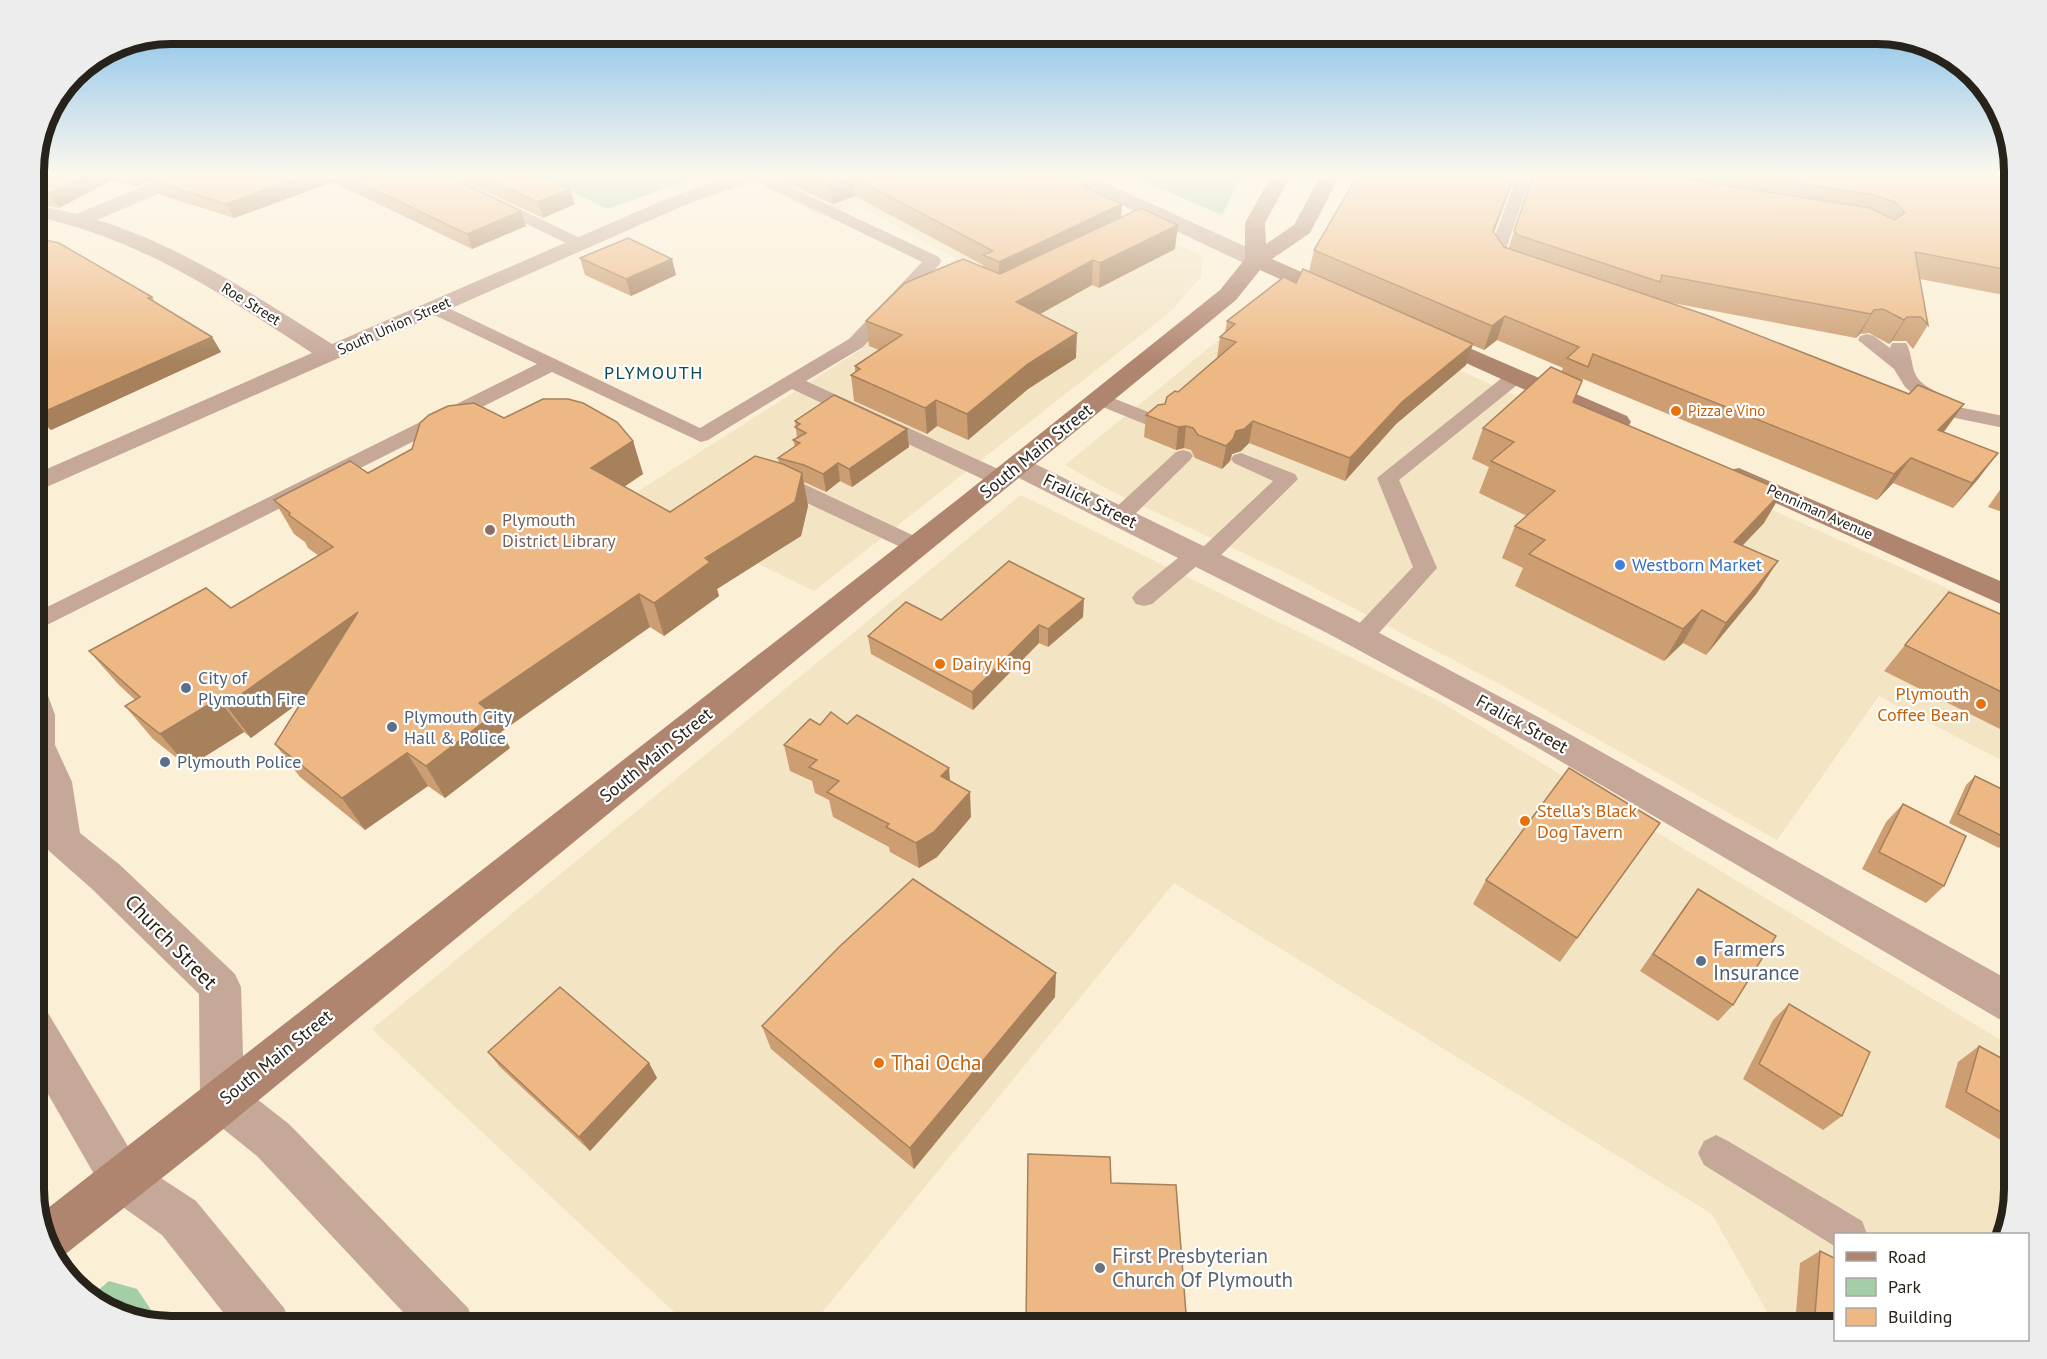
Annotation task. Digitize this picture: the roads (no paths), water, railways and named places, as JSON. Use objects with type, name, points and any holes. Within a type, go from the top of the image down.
[{"type":"main road","points":[[1256,236],[1256,260],[1358,305]]},
{"type":"main road","name":"South Main Street","points":[[52,1234],[1100,399],[1228,295],[1256,260],[1292,236]]},
{"type":"main road","points":[[1410,329],[1644,434]]},
{"type":"main road","name":"Penniman Avenue","points":[[1719,467],[2004,595]]},
{"type":"street","name":"Roe Street","points":[[125,236],[180,262],[332,354]]},
{"type":"street","name":"South Union Street","points":[[44,480],[597,236]]},
{"type":"street","points":[[1206,236],[1256,260]]},
{"type":"street","name":"Fralick Street","points":[[1009,472],[1120,516],[1361,637],[1545,736],[2004,999]]},
{"type":"street","name":"Church Street","points":[[44,765],[54,782],[62,840],[106,877],[220,987],[222,1100]]},
{"type":"street","points":[[44,1046],[122,1179],[180,1218],[258,1316]]},
{"type":"street","points":[[222,1100],[273,1140],[440,1316]]},
{"type":"lane","points":[[564,236],[580,244]]},
{"type":"lane","points":[[883,236],[952,270]]},
{"type":"lane","points":[[1503,236],[1496,255],[1503,264],[1530,275]]},
{"type":"lane","points":[[434,308],[701,436],[856,343],[933,261]]},
{"type":"lane","points":[[1866,340],[1900,356],[1904,374],[1914,398],[1960,413],[2004,422]]},
{"type":"lane","points":[[44,618],[550,365]]},
{"type":"lane","points":[[1361,637],[1425,568],[1388,478],[1515,377]]},
{"type":"lane","points":[[792,382],[1009,472]]},
{"type":"lane","points":[[1100,399],[1154,421]]},
{"type":"lane","points":[[1120,516],[1183,456]]},
{"type":"lane","points":[[1144,598],[1201,556],[1287,479],[1241,459]]},
{"type":"lane","points":[[770,482],[798,490],[917,546]]},
{"type":"lane","points":[[1716,1153],[1847,1233]]},
{"type":"place","name":"Pizza e Vino","points":[[1676,411]]},
{"type":"place","name":"Plymouth District Library","points":[[490,530]]},
{"type":"place","name":"Westborn Market","points":[[1620,565]]},
{"type":"place","name":"Dairy King","points":[[940,664]]},
{"type":"place","name":"City of Plymouth Fire","points":[[186,688]]},
{"type":"place","name":"Plymouth Coffee Bean","points":[[1981,704]]},
{"type":"place","name":"Plymouth City Hall & Police","points":[[392,727]]},
{"type":"place","name":"Plymouth Police","points":[[165,762]]},
{"type":"place","name":"Stella’s Black Dog Tavern","points":[[1525,821]]},
{"type":"place","name":"Farmers Insurance","points":[[1701,961]]},
{"type":"place","name":"Thai Ocha","points":[[879,1063]]},
{"type":"place","name":"First Presbyterian Church Of Plymouth","points":[[1100,1268]]},
{"type":"district","name":"PLYMOUTH","points":[[654,373]]}]
